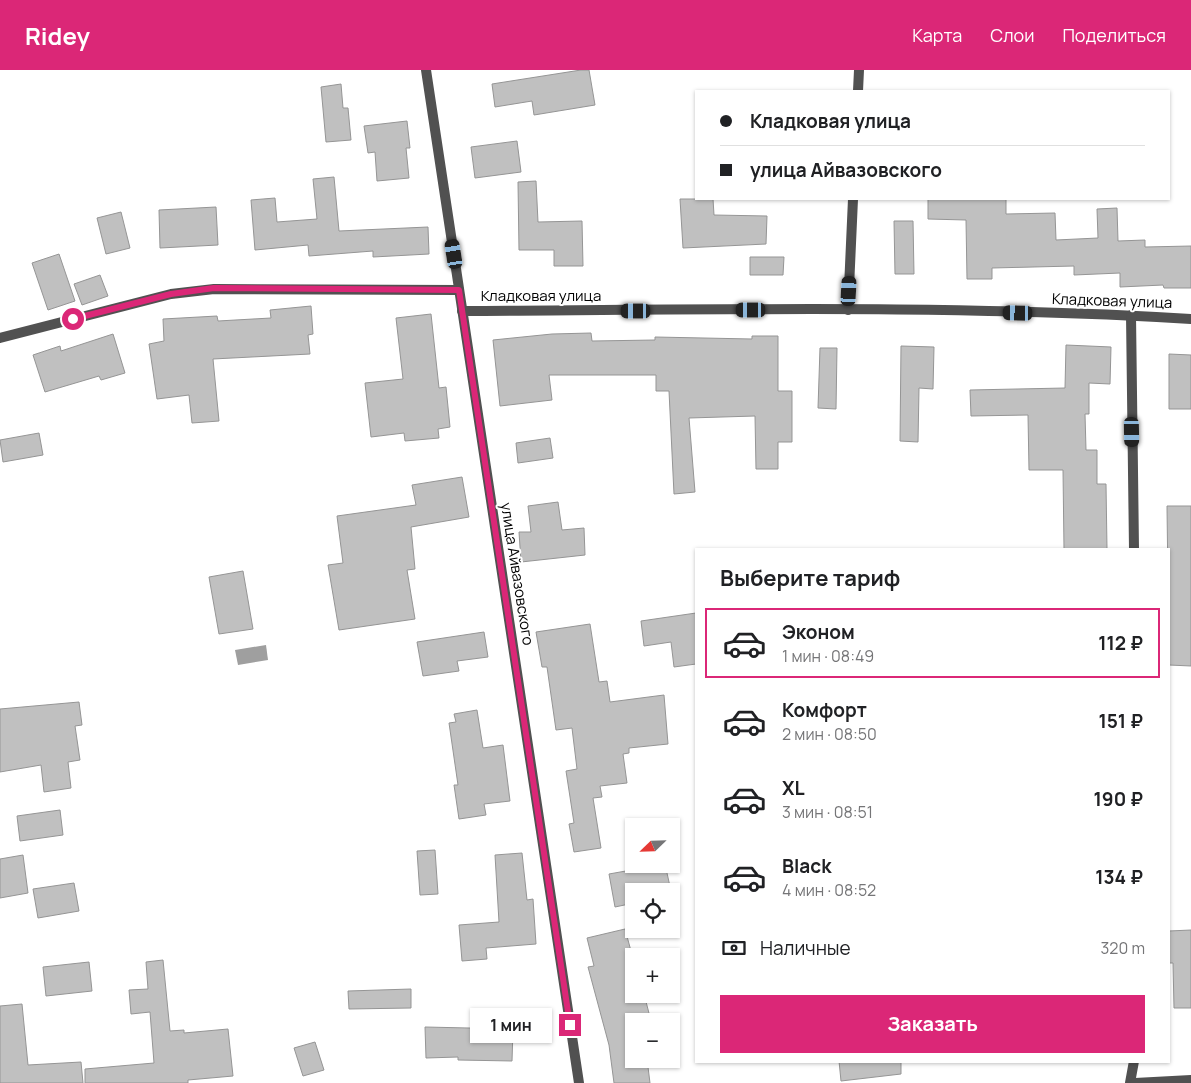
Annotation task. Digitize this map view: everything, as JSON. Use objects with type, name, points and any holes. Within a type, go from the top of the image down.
[{"type":"street","name":"улица Айвазовского","points":[[426,70],[579,1083]]},
{"type":"street","points":[[858,90],[859,70]]},
{"type":"street","points":[[848,310],[853,200]]},
{"type":"street","name":"Кладковая улица","points":[[0,338],[171,294],[214,288],[459,290]]},
{"type":"street","name":"Кладковая улица","points":[[462,311],[848,310],[1131,315],[1191,318]]},
{"type":"street","points":[[1131,315],[1134,548]]},
{"type":"street","points":[[1130,1083],[1134,1063]]},
{"type":"street","points":[[1135,1083],[1191,1080]]},
{"type":"shaded area","points":[[266,645],[268,660],[238,665],[235,650]]},
{"type":"building","points":[[589,70],[595,105],[534,115],[532,101],[495,107],[492,84]]},
{"type":"building","points":[[341,84],[343,108],[348,108],[351,140],[326,142],[321,87]]},
{"type":"building","points":[[407,121],[410,148],[406,148],[409,178],[377,181],[375,152],[368,153],[364,126]]},
{"type":"building","points":[[517,141],[521,172],[475,178],[471,147]]},
{"type":"building","points":[[334,177],[339,231],[428,227],[429,254],[373,257],[373,251],[309,256],[308,245],[255,250],[251,200],[275,198],[277,222],[317,219],[313,179]]},
{"type":"building","points":[[536,181],[538,222],[582,221],[583,266],[554,266],[554,250],[519,250],[518,182]]},
{"type":"building","points":[[680,199],[713,200],[714,215],[767,216],[766,244],[683,248]]},
{"type":"building","points":[[928,200],[1006,200],[1006,214],[1055,213],[1056,240],[1098,238],[1097,209],[1117,208],[1118,241],[1145,240],[1145,247],[1191,246],[1191,288],[1164,288],[1163,285],[1120,287],[1120,273],[1074,275],[1074,266],[992,268],[992,279],[967,279],[966,220],[928,219]]},
{"type":"building","points":[[216,207],[218,245],[160,248],[159,210]]},
{"type":"building","points":[[121,212],[130,248],[106,254],[97,218]]},
{"type":"building","points":[[894,221],[913,221],[914,274],[895,274]]},
{"type":"building","points":[[59,254],[75,301],[48,310],[32,263]]},
{"type":"building","points":[[750,257],[784,257],[783,275],[750,275]]},
{"type":"building","points":[[100,275],[108,296],[82,305],[74,284]]},
{"type":"building","points":[[311,306],[313,334],[308,335],[310,354],[213,359],[219,421],[192,423],[189,395],[157,399],[149,344],[164,341],[163,319],[217,316],[218,321],[271,318],[270,310]]},
{"type":"building","points":[[431,314],[439,388],[446,387],[450,427],[438,429],[439,438],[405,441],[404,433],[371,437],[365,383],[403,379],[396,318]]},
{"type":"building","points":[[591,333],[592,341],[655,340],[655,337],[752,339],[752,336],[778,336],[778,391],[792,391],[792,442],[778,442],[778,469],[756,469],[755,416],[689,418],[695,492],[674,494],[669,391],[656,391],[656,375],[549,375],[552,400],[500,406],[493,340],[552,334]]},
{"type":"building","points":[[113,334],[125,373],[101,380],[99,376],[45,392],[33,355],[60,346],[61,351]]},
{"type":"building","points":[[1066,345],[1111,347],[1110,384],[1089,383],[1089,414],[1085,414],[1086,450],[1097,450],[1097,484],[1106,484],[1107,548],[1064,548],[1063,470],[1029,470],[1028,415],[971,416],[970,390],[1065,388]]},
{"type":"building","points":[[901,346],[934,347],[933,389],[919,388],[918,442],[900,441]]},
{"type":"building","points":[[820,348],[837,348],[836,409],[818,408]]},
{"type":"building","points":[[1169,354],[1191,355],[1191,409],[1169,409]]},
{"type":"building","points":[[39,433],[43,455],[3,462],[0,440]]},
{"type":"building","points":[[550,438],[553,458],[518,463],[516,443]]},
{"type":"building","points":[[462,477],[469,517],[411,527],[415,569],[407,570],[415,619],[339,630],[328,565],[343,563],[337,516],[416,505],[412,485]]},
{"type":"building","points":[[558,502],[562,530],[584,528],[585,555],[521,562],[519,532],[531,532],[528,506]]},
{"type":"building","points":[[1167,506],[1191,506],[1191,666],[1170,665],[1170,548],[1168,548]]},
{"type":"building","points":[[243,571],[253,629],[219,634],[209,577]]},
{"type":"building","points":[[695,613],[695,664],[674,667],[671,642],[644,646],[641,621]]},
{"type":"building","points":[[590,624],[599,682],[607,681],[610,702],[664,695],[668,744],[629,748],[629,753],[623,754],[627,783],[600,786],[602,797],[593,798],[601,848],[574,852],[569,824],[574,823],[566,771],[577,769],[572,728],[556,730],[547,667],[542,667],[536,632]]},
{"type":"building","points":[[484,632],[488,657],[457,661],[459,671],[423,676],[417,642]]},
{"type":"building","points":[[79,702],[82,725],[75,726],[80,760],[68,762],[71,788],[44,792],[41,765],[0,772],[0,709]]},
{"type":"building","points":[[477,710],[483,748],[503,745],[510,801],[484,804],[486,815],[459,819],[454,785],[458,785],[449,723],[456,722],[454,714]]},
{"type":"building","points":[[60,810],[63,835],[20,841],[17,816]]},
{"type":"building","points":[[435,850],[438,894],[420,895],[417,851]]},
{"type":"building","points":[[522,853],[527,900],[533,899],[536,944],[486,948],[487,959],[462,961],[459,925],[499,922],[495,855]]},
{"type":"building","points":[[23,855],[28,893],[0,898],[0,859]]},
{"type":"building","points":[[625,871],[625,873],[667,873],[669,883],[625,883],[625,905],[615,907],[609,874]]},
{"type":"building","points":[[74,883],[79,911],[38,918],[33,889]]},
{"type":"building","points":[[625,929],[625,938],[627,938],[630,948],[625,948],[625,1003],[646,1003],[649,1013],[625,1013],[625,1068],[648,1068],[650,1083],[614,1083],[609,1045],[588,967],[594,966],[587,938]]},
{"type":"building","points":[[1191,930],[1191,1008],[1174,1008],[1173,963],[1170,963],[1170,931]]},
{"type":"building","points":[[163,960],[170,1031],[184,1030],[184,1033],[228,1029],[233,1076],[188,1080],[188,1083],[85,1083],[85,1069],[154,1063],[150,1012],[131,1014],[129,990],[148,989],[146,962]]},
{"type":"building","points":[[89,962],[92,991],[46,996],[43,967]]},
{"type":"building","points":[[411,989],[411,1008],[349,1009],[348,991]]},
{"type":"building","points":[[22,1004],[28,1065],[81,1062],[83,1083],[0,1083],[0,1006]]},
{"type":"building","points":[[425,1027],[513,1029],[512,1061],[458,1060],[458,1057],[426,1058]]},
{"type":"building","points":[[315,1042],[324,1070],[303,1076],[294,1048]]},
{"type":"building","points":[[839,1063],[901,1063],[901,1074],[841,1081]]},
{"type":"route","points":[[73,319],[139,301],[214,288],[459,290],[570,1025]]}]
